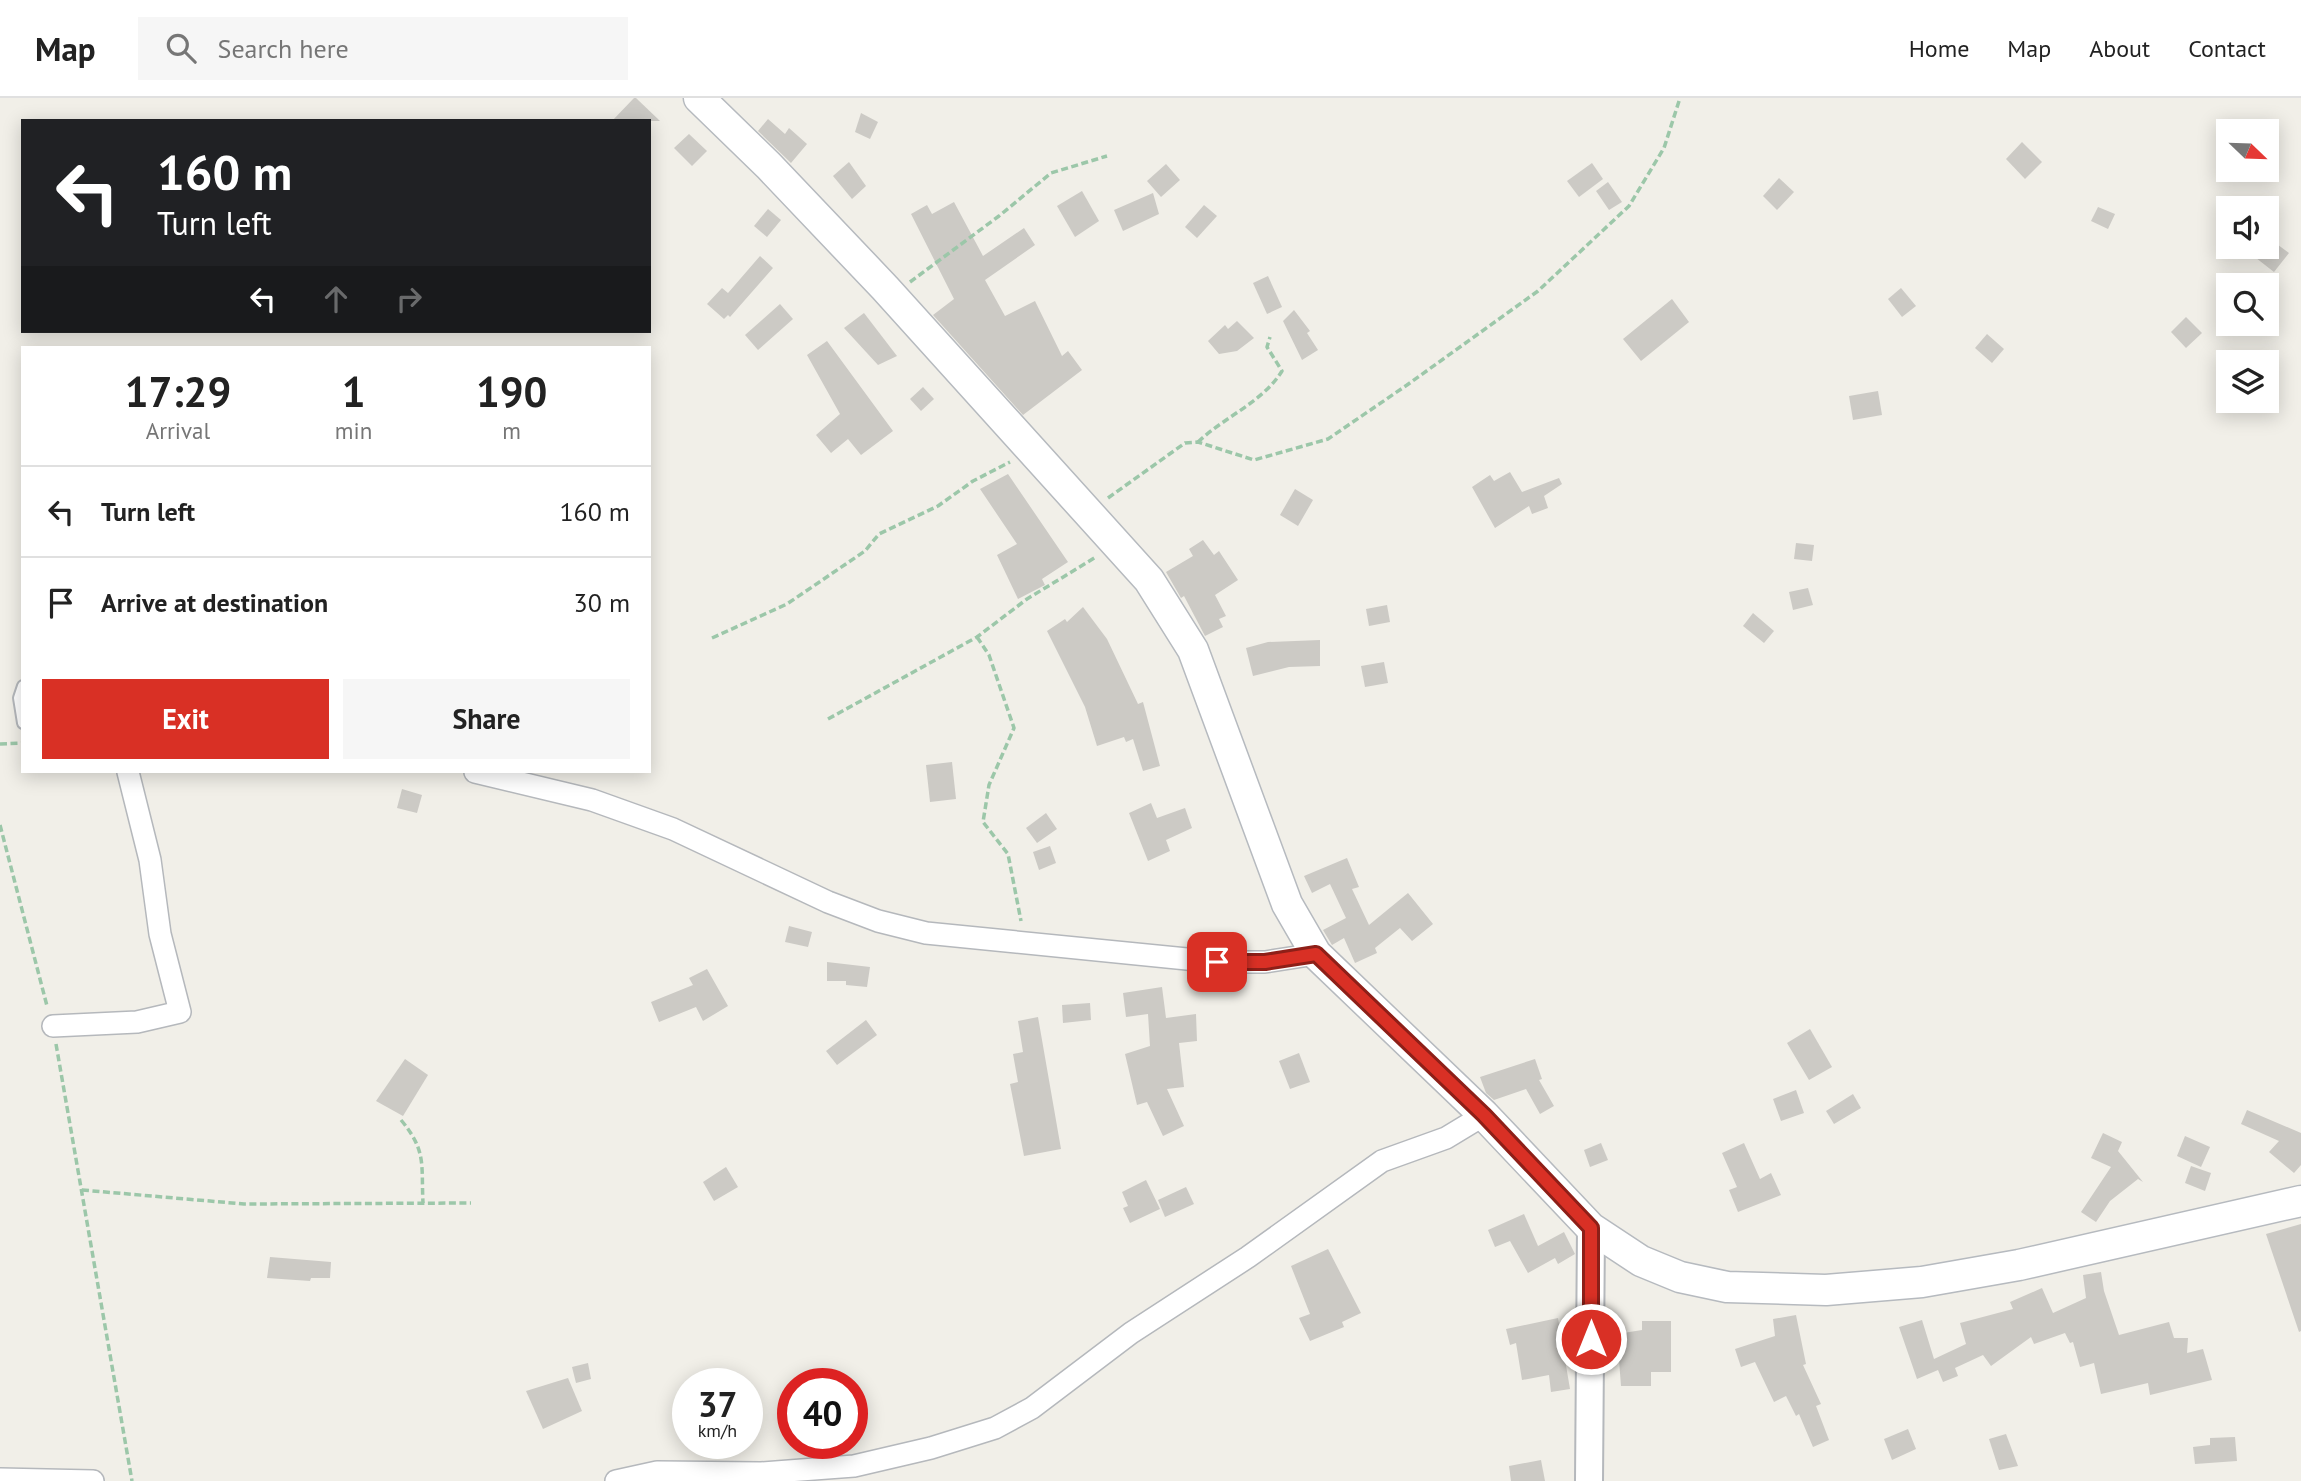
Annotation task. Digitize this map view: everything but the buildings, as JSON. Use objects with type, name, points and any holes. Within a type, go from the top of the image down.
[{"type":"main road","points":[[699,98],[769,166],[885,288],[1149,580],[1193,650],[1287,904],[1316,954],[1484,1115],[1591,1228],[1641,1261],[1679,1277],[1727,1287],[1826,1290],[1922,1282],[2019,1265],[2301,1200]]},
{"type":"street","points":[[52,1026],[137,1022],[180,1012],[160,934],[150,860],[128,773]]},
{"type":"street","points":[[479,773],[592,800],[673,829],[828,902],[878,921],[926,933],[1217,962],[1265,962],[1316,954]]},
{"type":"street","points":[[616,1481],[657,1472],[761,1473],[854,1466],[931,1448],[995,1428],[1032,1408],[1131,1333],[1248,1257],[1382,1161],[1446,1138],[1484,1115]]},
{"type":"street","points":[[1589,1481],[1591,1228]]},
{"type":"street","points":[[0,1479],[93,1481]]},
{"type":"lane","points":[[21,692],[21,710]]},
{"type":"path","points":[[1086,513],[1185,443],[1198,442],[1254,460],[1328,439],[1407,385],[1538,291],[1629,206],[1664,148],[1680,98]]},
{"type":"path","points":[[885,288],[906,285],[945,258],[1051,173],[1107,156]]},
{"type":"path","points":[[1198,442],[1213,427],[1275,384],[1282,371],[1267,347],[1270,337]]},
{"type":"path","points":[[712,638],[787,604],[865,551],[879,534],[938,506],[972,481],[1030,451]]},
{"type":"path","points":[[828,719],[977,637],[1027,598],[1116,545]]},
{"type":"path","points":[[977,637],[989,655],[1014,728],[989,785],[983,822],[1008,854],[1025,941]]},
{"type":"path","points":[[0,744],[21,743]]},
{"type":"path","points":[[0,825],[52,1026],[132,1481]]},
{"type":"path","points":[[401,1121],[416,1138],[424,1168],[422,1203]]},
{"type":"path","points":[[82,1191],[244,1204],[471,1203]]},
{"type":"route","points":[[1217,962],[1265,962],[1316,954],[1363,1002],[1484,1115],[1591,1228],[1591,1339]]}]
